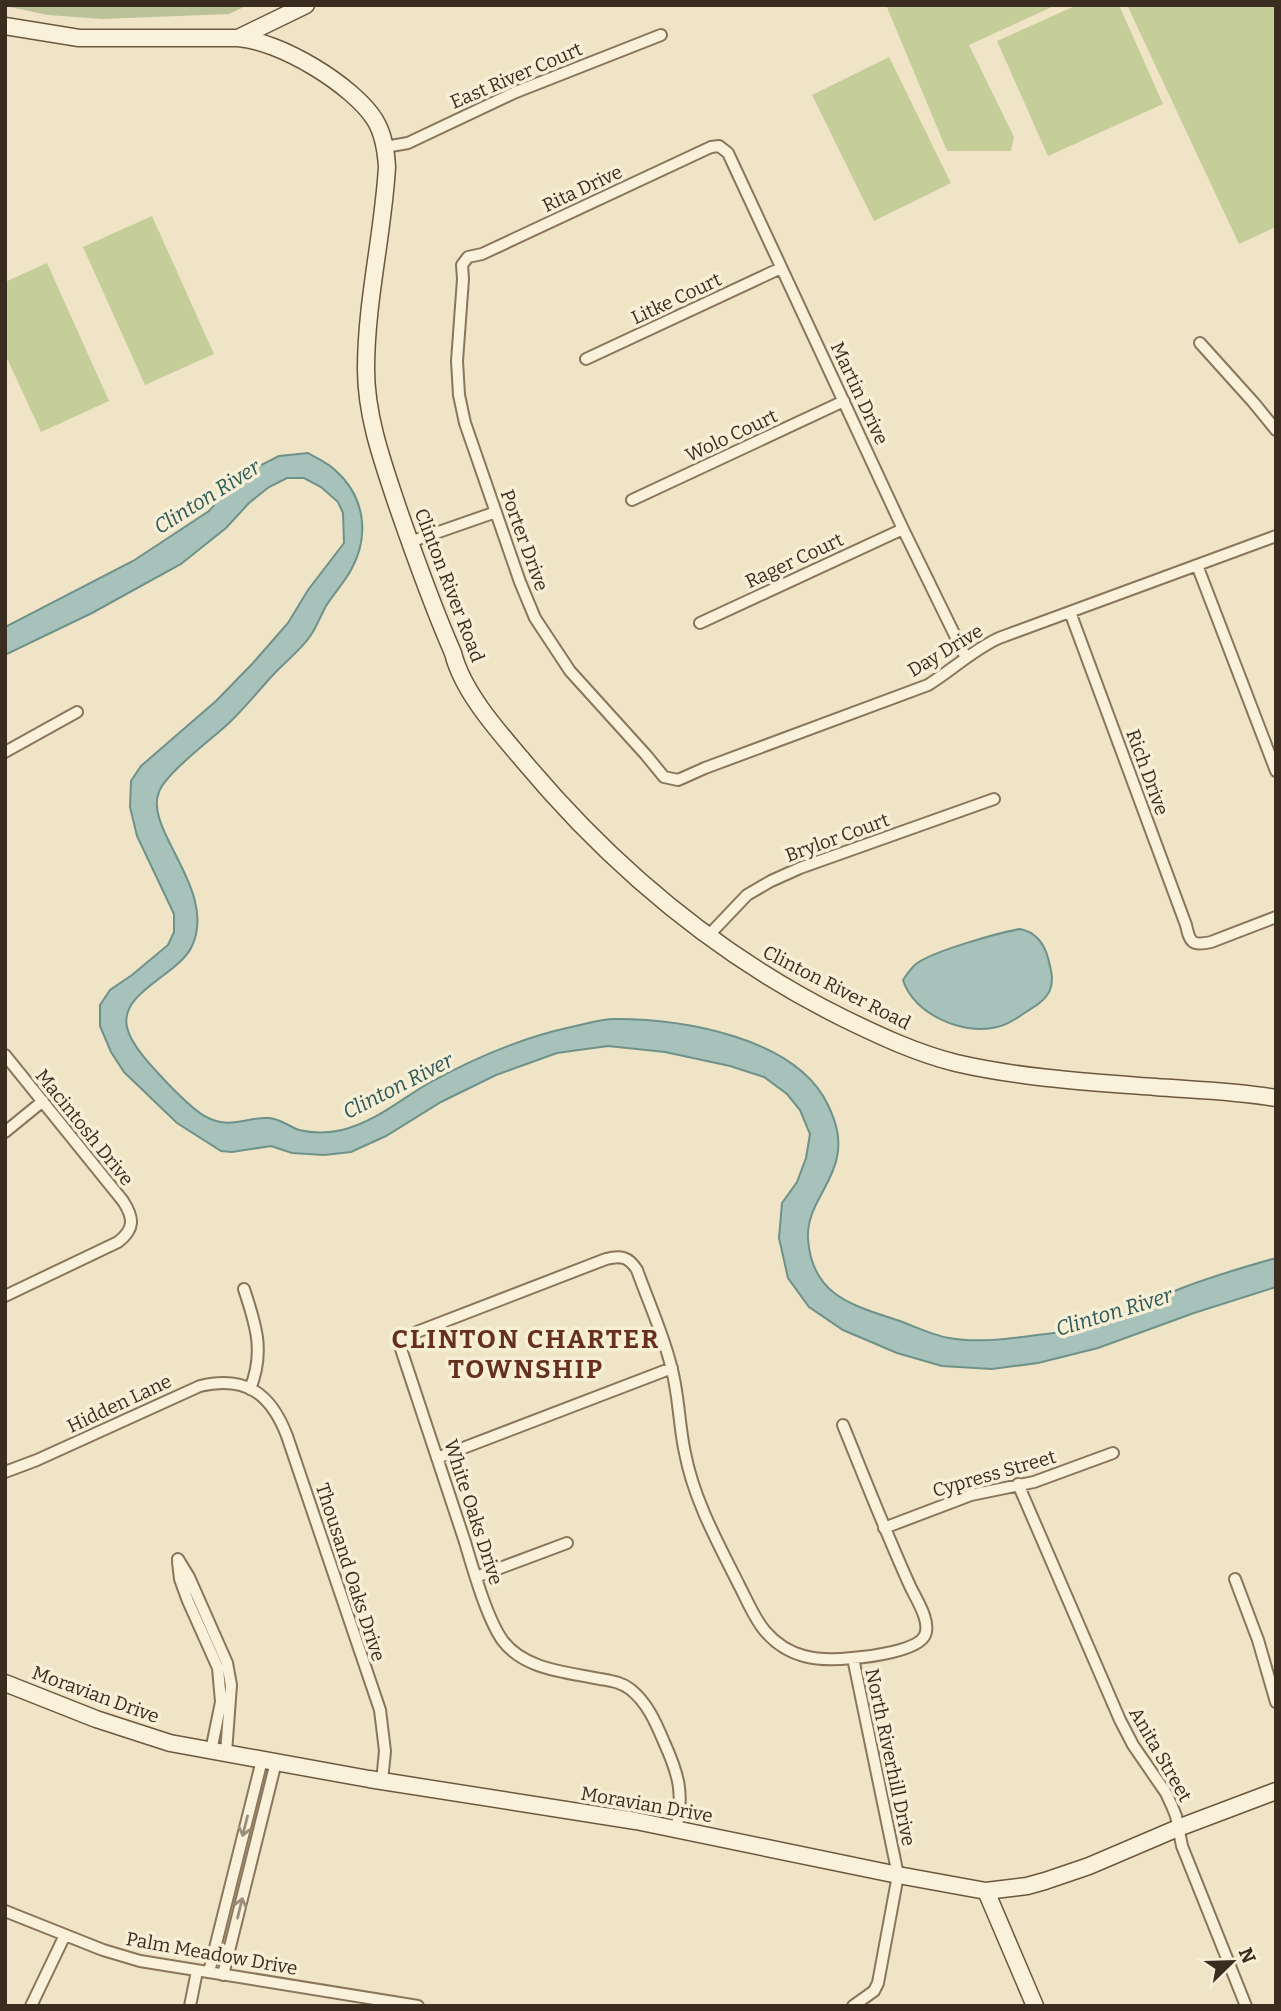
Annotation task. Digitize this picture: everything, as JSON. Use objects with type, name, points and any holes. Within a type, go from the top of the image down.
[{"type":"street","points":[[238,38],[306,5]]},
{"type":"street","name":"Clinton River Road","points":[[5,26],[79,38],[238,38],[260,41],[277,48],[343,87],[365,107],[375,121],[386,147],[385,190],[373,269],[366,388],[380,454],[410,542],[457,668],[506,740],[572,815],[638,880],[758,972],[863,1027],[932,1056],[977,1067],[1049,1077],[1230,1091],[1276,1098]]},
{"type":"street","name":"East River Court","points":[[386,147],[408,142],[516,92],[661,35]]},
{"type":"street","name":"Rita Drive","points":[[462,265],[468,257],[482,254],[711,147],[719,146]]},
{"type":"street","name":"Martin Drive","points":[[719,146],[728,153],[966,658]]},
{"type":"street","name":"Porter Drive","points":[[462,265],[457,361],[459,394],[465,422],[529,605],[554,650],[570,671],[646,755],[658,772],[672,780]]},
{"type":"street","name":"Litke Court","points":[[586,359],[781,268]]},
{"type":"street","points":[[1200,343],[1276,430]]},
{"type":"street","name":"Wolo Court","points":[[632,500],[844,401]]},
{"type":"street","points":[[410,542],[496,512]]},
{"type":"street","name":"Rager Court","points":[[700,623],[903,529]]},
{"type":"street","name":"Day Drive","points":[[672,780],[687,777],[928,685],[999,638],[1276,536]]},
{"type":"street","points":[[1197,565],[1276,771]]},
{"type":"street","name":"Rich Drive","points":[[1070,612],[1190,939],[1194,943],[1211,943],[1276,917]]},
{"type":"street","points":[[5,752],[77,712]]},
{"type":"street","name":"Brylor Court","points":[[708,936],[747,895],[771,881],[800,868],[994,799]]},
{"type":"street","name":"Macintosh Drive","points":[[5,1055],[123,1201],[130,1214],[131,1223],[128,1234],[118,1242],[5,1296]]},
{"type":"street","points":[[5,1132],[43,1101]]},
{"type":"street","name":"White Oaks Drive","points":[[672,1368],[637,1270],[625,1257],[619,1256],[409,1335],[404,1339],[401,1349],[476,1577],[498,1632],[515,1653],[540,1667],[618,1682],[632,1690],[660,1731],[678,1775],[680,1802],[676,1829]]},
{"type":"street","points":[[244,1289],[252,1313],[259,1357],[256,1375],[250,1388]]},
{"type":"street","points":[[437,1458],[672,1368],[685,1453],[692,1479],[711,1527],[757,1620],[776,1643],[791,1652],[819,1659],[853,1658]]},
{"type":"street","name":"Hidden Lane","points":[[5,1472],[200,1386],[228,1382],[250,1388]]},
{"type":"street","name":"Thousand Oaks Drive","points":[[250,1388],[273,1407],[287,1436],[380,1710],[385,1751],[382,1781]]},
{"type":"street","name":"North Riverhill Drive","points":[[843,1425],[927,1628],[926,1634],[915,1645],[853,1658],[898,1875]]},
{"type":"street","name":"Cypress Street","points":[[884,1528],[971,1495],[1057,1474],[1113,1453]]},
{"type":"street","name":"Anita Street","points":[[1018,1484],[1120,1720],[1133,1745],[1166,1793],[1176,1816],[1182,1846],[1246,2006]]},
{"type":"street","points":[[476,1577],[568,1543]]},
{"type":"street","points":[[1235,1579],[1258,1640],[1276,1702]]},
{"type":"street","points":[[198,1612],[214,1646],[227,1663],[231,1685],[219,1752]]},
{"type":"street","name":"Moravian Drive","points":[[5,1683],[147,1737],[382,1781],[636,1821],[986,1891],[1027,1886],[1090,1866],[1178,1828],[1276,1791]]},
{"type":"street","points":[[209,1972],[235,1867],[269,1761]]},
{"type":"street","points":[[223,1975],[249,1871],[269,1761]]},
{"type":"street","points":[[235,1867],[249,1871]]},
{"type":"street","points":[[853,2006],[874,1992],[878,1983],[898,1875]]},
{"type":"street","points":[[986,1891],[1035,2006]]},
{"type":"street","name":"Palm Meadow Drive","points":[[5,1911],[118,1956],[418,2006]]},
{"type":"street","points":[[31,2006],[65,1935]]},
{"type":"street","points":[[190,2006],[197,1971]]},
{"type":"green space","points":[[248,5],[229,14],[102,19],[48,15],[5,6]]},
{"type":"green space","points":[[886,5],[1056,5],[969,45],[1014,137],[1011,151],[947,151]]},
{"type":"green space","points":[[1077,5],[1119,5],[1163,104],[1048,156],[997,41]]},
{"type":"green space","points":[[1127,5],[1276,5],[1276,227],[1239,244]]},
{"type":"green space","points":[[889,57],[951,183],[874,221],[812,95]]},
{"type":"green space","points":[[152,216],[214,354],[145,385],[83,247]]},
{"type":"green space","points":[[47,263],[109,401],[41,432],[5,354],[5,282]]},
{"type":"water","points":[[308,453],[333,468],[353,493],[362,518],[361,544],[357,557],[315,628],[298,651],[235,717],[171,775],[159,792],[157,807],[161,824],[189,882],[196,904],[197,925],[192,946],[185,956],[132,1004],[127,1015],[127,1027],[134,1043],[146,1059],[193,1108],[208,1118],[226,1123],[269,1118],[304,1131],[337,1131],[377,1116],[463,1065],[534,1037],[609,1019],[642,1020],[703,1028],[735,1036],[791,1063],[812,1082],[828,1105],[837,1130],[838,1150],[830,1178],[811,1217],[808,1239],[817,1273],[837,1295],[850,1303],[936,1335],[982,1340],[1057,1333],[1091,1326],[1194,1284],[1276,1258],[1276,1287],[1098,1348],[1038,1363],[992,1369],[942,1366],[897,1353],[843,1330],[809,1307],[788,1278],[779,1238],[782,1203],[797,1182],[806,1158],[810,1134],[800,1110],[787,1094],[764,1077],[730,1066],[665,1052],[608,1046],[557,1053],[496,1075],[441,1102],[386,1136],[351,1152],[324,1155],[292,1153],[271,1146],[221,1151],[177,1123],[124,1072],[111,1052],[100,1026],[100,1005],[110,990],[168,945],[174,932],[174,914],[137,836],[130,807],[131,781],[141,766],[216,701],[288,623],[308,590],[344,543],[343,513],[338,502],[321,487],[304,478],[287,478],[269,487],[249,503],[226,528],[181,564],[92,613],[5,655],[5,627],[133,561],[209,511],[230,486],[255,468],[279,456]]},
{"type":"water","points":[[1020,929],[1038,939],[1044,948],[1052,982],[1043,1000],[1001,1026],[970,1028],[941,1020],[917,1003],[903,980],[914,966],[924,959],[966,943]]},
{"type":"district","name":"CLINTON CHARTER TOWNSHIP","points":[[526,1354]]},
{"type":"water label","name":"Clinton River","points":[[207,497]]},
{"type":"water label","name":"Clinton River","points":[[398,1086]]},
{"type":"water label","name":"Clinton River","points":[[1114,1312]]}]
